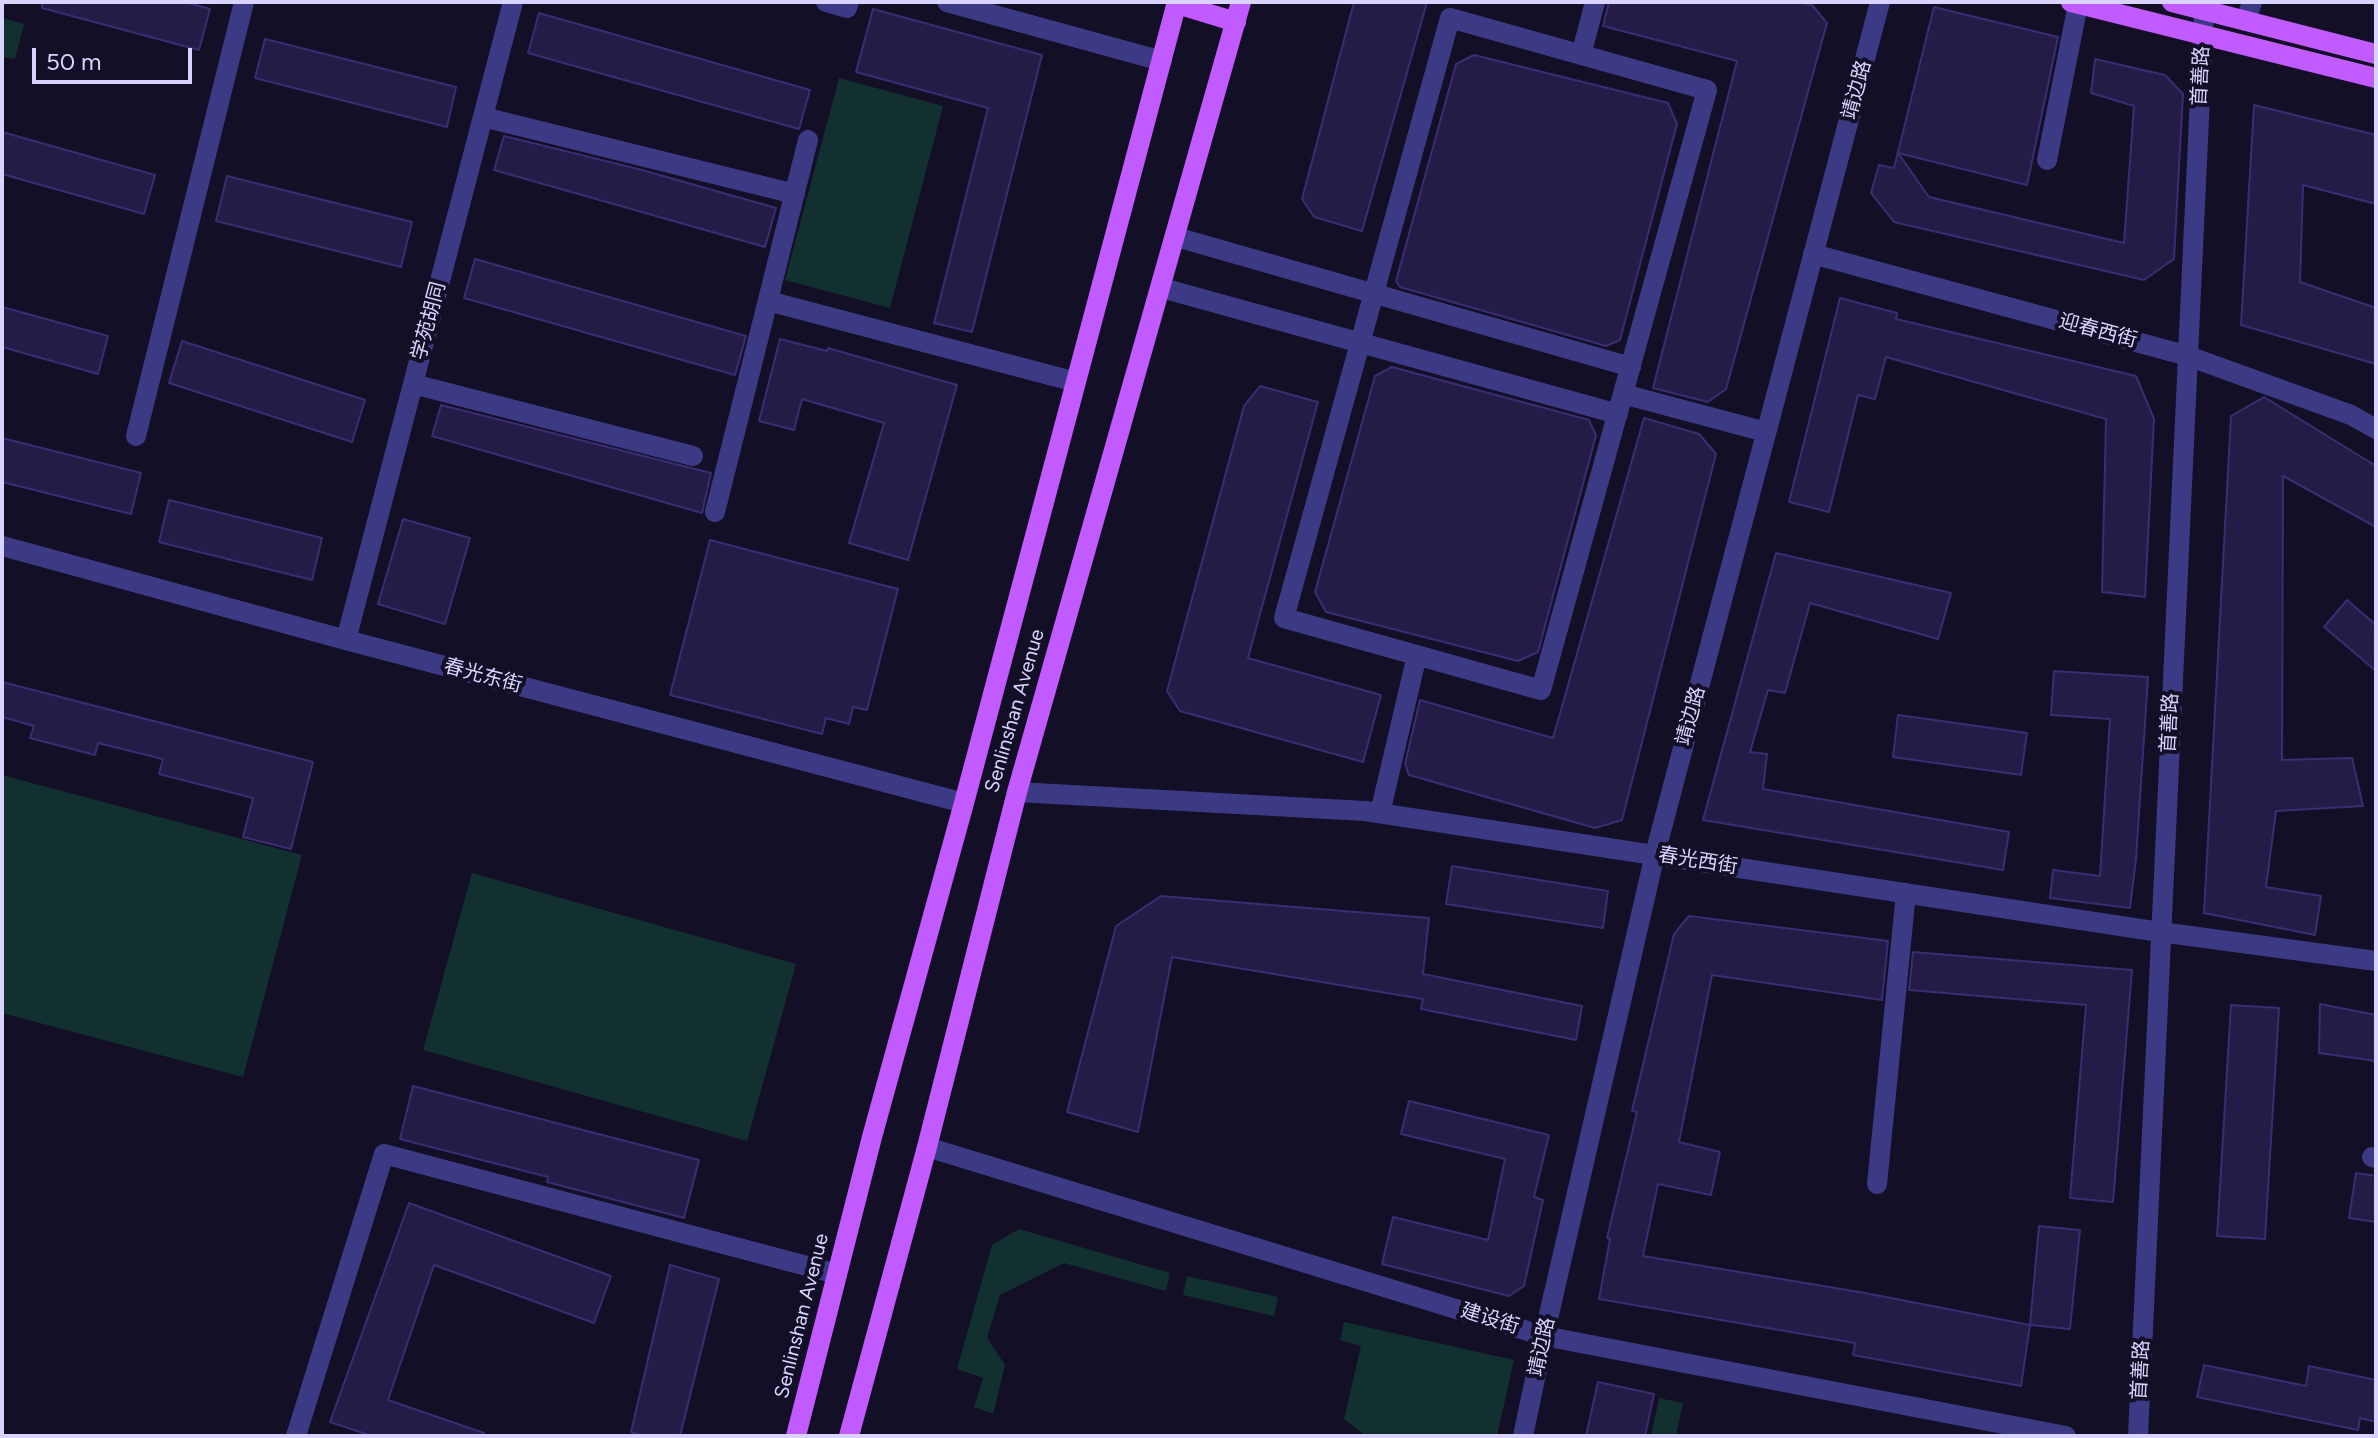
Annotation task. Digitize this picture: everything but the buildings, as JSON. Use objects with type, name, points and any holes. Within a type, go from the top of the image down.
[{"type":"main road","points":[[2172,2],[2204,10],[2249,11],[2376,54]]},
{"type":"main road","points":[[1177,3],[1238,12]]},
{"type":"main road","name":"Senlinshan Avenue","points":[[796,1436],[872,1137],[1177,3]]},
{"type":"main road","points":[[2075,3],[2376,78]]},
{"type":"main road","name":"Senlinshan Avenue","points":[[849,1436],[927,1147],[1017,792],[1238,12]]},
{"type":"street","points":[[136,436],[244,2]]},
{"type":"street","name":"学苑胡同","points":[[346,640],[513,2]]},
{"type":"street","points":[[826,2],[847,8],[849,2]]},
{"type":"street","points":[[947,2],[1162,61]]},
{"type":"street","points":[[1581,55],[1595,2]]},
{"type":"street","name":"靖边路","points":[[1523,1436],[1655,854],[1880,2]]},
{"type":"street","points":[[2047,160],[2075,3]]},
{"type":"street","name":"首善路","points":[[2138,1436],[2204,10]]},
{"type":"street","points":[[1450,18],[1707,90],[1541,690],[1284,618],[1374,294],[1450,18]]},
{"type":"street","points":[[483,117],[795,194]]},
{"type":"street","points":[[715,512],[808,140]]},
{"type":"street","points":[[1176,237],[1631,367]]},
{"type":"street","name":"迎春西街","points":[[1813,254],[2188,356],[2351,415],[2376,429]]},
{"type":"street","points":[[1162,288],[1618,414]]},
{"type":"street","points":[[768,301],[1076,382]]},
{"type":"street","points":[[413,384],[693,456]]},
{"type":"street","points":[[1623,394],[1766,432]]},
{"type":"street","name":"春光东街","points":[[2,546],[964,803]]},
{"type":"street","points":[[1380,813],[1417,655]]},
{"type":"street","name":"春光西街","points":[[1017,792],[1380,813],[2160,932],[2376,961]]},
{"type":"street","points":[[1877,1184],[1906,893]]},
{"type":"street","name":"建设街","points":[[927,1147],[1544,1336],[2066,1436]]},
{"type":"street","points":[[296,1436],[384,1154],[837,1274]]},
{"type":"green space","points":[[2,18],[24,24],[15,59],[2,57]]},
{"type":"green space","points":[[839,78],[943,106],[890,308],[785,280]]},
{"type":"green space","points":[[2,775],[302,855],[243,1077],[2,1013]]},
{"type":"green space","points":[[472,873],[796,964],[747,1141],[423,1050]]},
{"type":"green space","points":[[1019,1229],[1170,1273],[1166,1291],[1064,1263],[1000,1295],[987,1338],[1005,1365],[993,1414],[974,1407],[983,1378],[957,1369],[992,1245]]},
{"type":"green space","points":[[1187,1276],[1278,1297],[1274,1316],[1183,1295]]},
{"type":"green space","points":[[1344,1322],[1514,1360],[1497,1436],[1366,1436],[1344,1419],[1361,1346],[1340,1340]]},
{"type":"green space","points":[[1659,1398],[1683,1403],[1676,1436],[1651,1436]]}]
